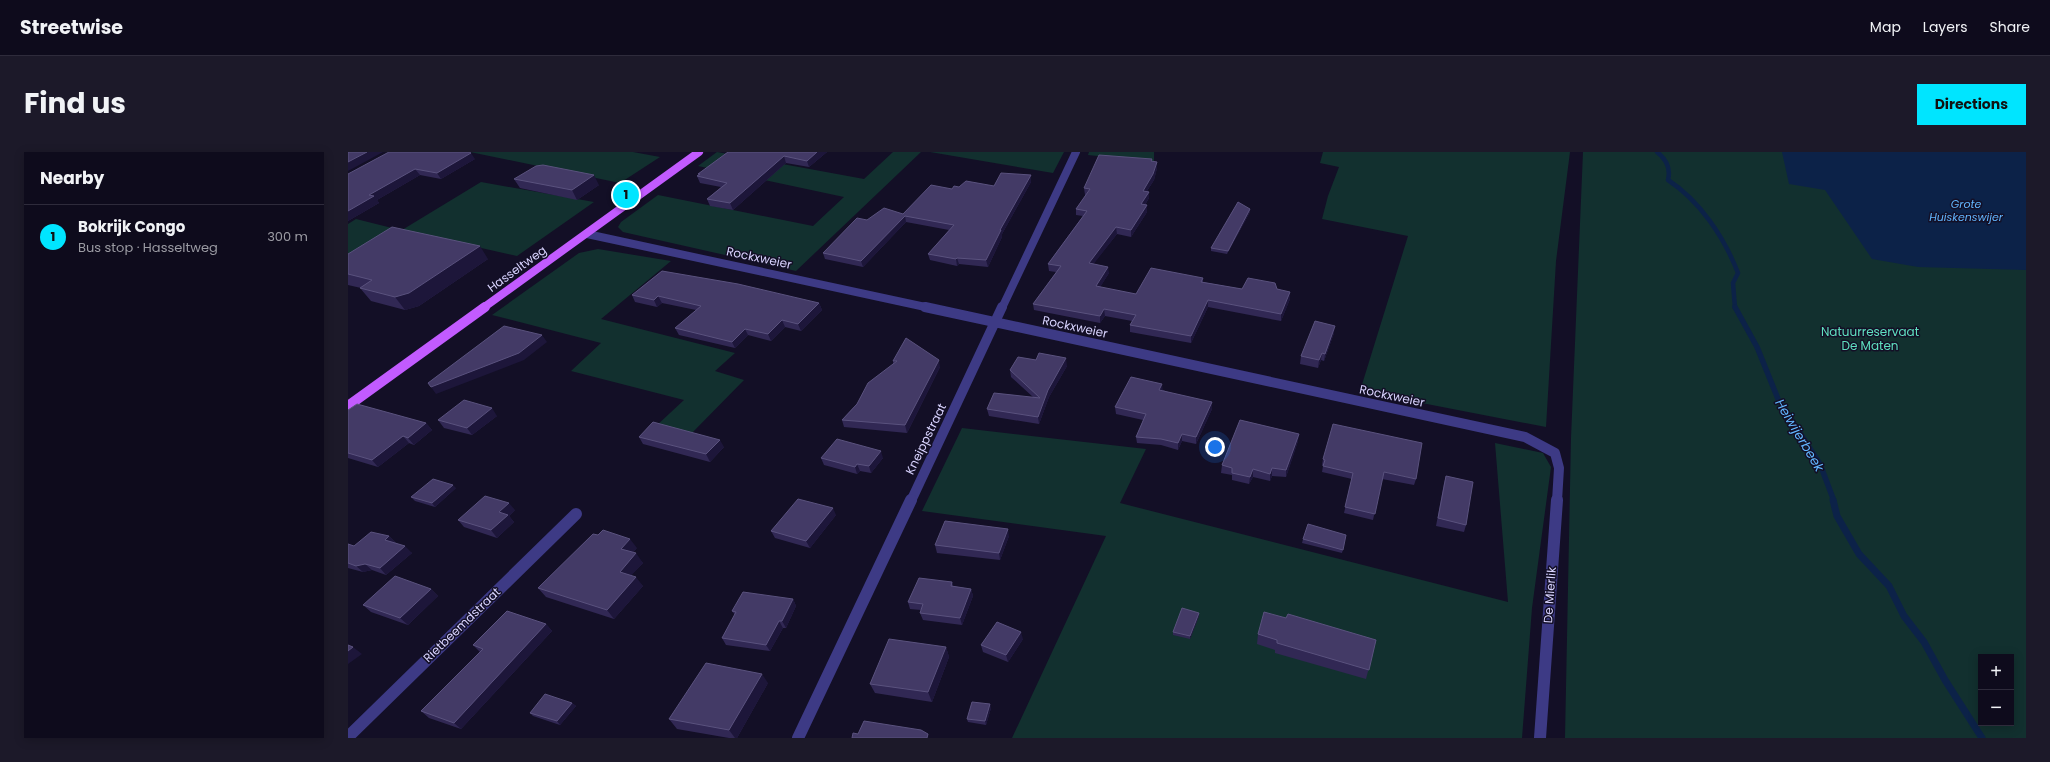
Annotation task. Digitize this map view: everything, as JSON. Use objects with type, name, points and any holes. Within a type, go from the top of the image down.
[{"type":"main road","name":"Hasseltweg","points":[[348,406],[699,152]]},
{"type":"street","name":"Kneippstraat","points":[[798,738],[1076,152]]},
{"type":"street","name":"Rockxweier","points":[[586,234],[1525,437],[1555,453]]},
{"type":"street","name":"De Mierlik","points":[[1540,738],[1559,468],[1555,453]]},
{"type":"street","name":"Rietbeemdstraat","points":[[348,736],[576,514]]},
{"type":"green space","points":[[470,152],[633,152],[660,157],[620,183]]},
{"type":"green space","points":[[717,152],[864,179],[893,152],[921,152],[796,271],[623,232],[618,227],[621,222],[658,195],[813,226],[844,197],[698,166]]},
{"type":"green space","points":[[930,152],[1064,152],[1053,173]]},
{"type":"green space","points":[[1089,152],[1154,152],[1154,162],[1088,155]]},
{"type":"green space","points":[[1323,152],[1570,152],[1556,261],[1546,427],[1360,391],[1408,236],[1322,219],[1328,196],[1339,167],[1320,163]]},
{"type":"green space","name":"Natuurreservaat De Maten","points":[[1583,152],[2026,152],[2026,738],[1565,738],[1571,438]]},
{"type":"green space","points":[[481,182],[594,202],[517,256],[402,230]]},
{"type":"green space","points":[[356,219],[400,230],[348,261],[348,224]]},
{"type":"green space","points":[[598,249],[671,261],[601,319],[735,353],[715,371],[744,380],[689,436],[655,427],[684,400],[571,371],[601,343],[492,315],[579,253]]},
{"type":"green space","points":[[962,428],[1146,449],[1120,503],[1508,602],[1495,443],[1543,453],[1551,467],[1532,608],[1522,738],[1012,738],[1106,536],[922,511]]},
{"type":"water","name":"Grote Huiskenswijer","points":[[1782,152],[2026,152],[2026,270],[1918,267],[1872,259],[1825,190],[1789,184]]},
{"type":"building","points":[[348,152],[367,152],[348,162]]},
{"type":"building","points":[[389,152],[471,153],[437,173],[415,169],[369,195],[374,196],[348,211],[348,174]]},
{"type":"building","points":[[728,152],[817,152],[807,161],[784,156],[730,203],[707,199],[727,183],[697,176]]},
{"type":"building","points":[[1099,155],[1152,159],[1151,161],[1157,162],[1153,174],[1143,191],[1149,192],[1141,204],[1147,205],[1131,230],[1116,227],[1089,263],[1108,267],[1096,286],[1136,294],[1151,268],[1203,278],[1201,282],[1242,289],[1248,278],[1275,283],[1277,289],[1290,292],[1281,314],[1208,300],[1191,336],[1130,325],[1136,315],[1104,309],[1100,316],[1033,304],[1061,266],[1048,264],[1087,211],[1076,209],[1090,189],[1084,188]]},
{"type":"building","points":[[543,165],[594,175],[572,190],[514,179],[536,166]]},
{"type":"building","points":[[1001,173],[1031,175],[1000,230],[986,260],[956,259],[928,254],[954,225],[905,216],[861,261],[823,253],[857,218],[867,220],[884,208],[903,214],[931,185],[952,189],[954,186],[959,187],[966,181],[994,186]]},
{"type":"building","points":[[1238,202],[1250,209],[1228,251],[1211,248]]},
{"type":"building","points":[[392,227],[480,246],[409,293],[395,297],[360,288],[372,280],[348,274],[348,254]]},
{"type":"building","points":[[662,271],[738,284],[819,303],[798,324],[782,320],[768,334],[745,329],[732,342],[675,328],[701,306],[658,296],[654,300],[632,295]]},
{"type":"building","points":[[1315,321],[1335,326],[1325,354],[1322,353],[1319,360],[1301,356]]},
{"type":"building","points":[[504,326],[542,335],[519,353],[431,387],[428,383]]},
{"type":"building","points":[[906,338],[939,360],[905,425],[842,420],[857,404],[868,383],[897,361],[893,361]]},
{"type":"building","points":[[1039,353],[1066,358],[1048,390],[1038,417],[987,409],[994,393],[1040,398],[1010,370],[1018,357],[1036,360]]},
{"type":"building","points":[[1131,377],[1162,384],[1159,390],[1212,402],[1196,437],[1182,434],[1178,443],[1161,439],[1136,437],[1146,414],[1115,407]]},
{"type":"building","points":[[464,400],[492,408],[467,428],[438,420]]},
{"type":"building","points":[[357,404],[426,423],[408,438],[403,436],[372,460],[348,453],[348,410]]},
{"type":"building","points":[[1240,420],[1299,434],[1286,470],[1272,468],[1270,474],[1253,469],[1250,477],[1232,473],[1232,468],[1222,465]]},
{"type":"building","points":[[653,422],[720,440],[706,454],[639,437]]},
{"type":"building","points":[[1333,424],[1422,443],[1416,479],[1384,472],[1375,514],[1345,507],[1353,473],[1323,466],[1325,460],[1323,459]]},
{"type":"building","points":[[837,439],[881,451],[869,466],[857,464],[855,467],[821,458]]},
{"type":"building","points":[[1446,476],[1473,482],[1466,525],[1438,518]]},
{"type":"building","points":[[433,479],[453,485],[432,503],[411,497]]},
{"type":"building","points":[[485,496],[509,503],[499,512],[508,515],[491,530],[458,520]]},
{"type":"building","points":[[798,499],[833,508],[806,541],[771,531]]},
{"type":"building","points":[[945,521],[1008,529],[999,553],[935,545]]},
{"type":"building","points":[[1308,524],[1346,535],[1343,550],[1303,539]]},
{"type":"building","points":[[603,530],[630,539],[621,549],[636,553],[620,572],[636,577],[607,610],[538,588],[593,534],[598,535]]},
{"type":"building","points":[[371,532],[389,536],[385,540],[405,546],[380,568],[365,564],[356,566],[348,563],[348,544],[354,546]]},
{"type":"building","points":[[395,576],[431,589],[400,618],[363,605]]},
{"type":"building","points":[[919,578],[952,582],[951,586],[971,589],[960,618],[920,613],[923,604],[908,602]]},
{"type":"building","points":[[743,592],[793,599],[782,621],[779,621],[766,645],[722,638],[736,612],[732,611]]},
{"type":"building","points":[[1182,608],[1199,613],[1190,636],[1173,632]]},
{"type":"building","points":[[507,611],[546,624],[454,723],[421,711],[483,649],[473,645]]},
{"type":"building","points":[[1264,612],[1286,618],[1288,614],[1376,640],[1369,670],[1277,643],[1277,640],[1258,634]]},
{"type":"building","points":[[997,622],[1021,632],[1006,655],[981,645]]},
{"type":"building","points":[[889,639],[946,647],[928,692],[870,684]]},
{"type":"building","points":[[348,645],[353,647],[348,651]]},
{"type":"building","points":[[706,663],[762,674],[729,730],[669,719]]},
{"type":"building","points":[[545,694],[572,703],[557,721],[530,713]]},
{"type":"building","points":[[972,702],[990,704],[985,721],[967,719]]},
{"type":"building","points":[[864,721],[921,730],[928,734],[927,738],[852,738],[853,733],[858,734]]},
{"type":"waterway","name":"Heiwijerbeek","points":[[1657,152],[1667,164],[1669,172],[1668,180],[1701,209],[1726,246],[1738,273],[1733,283],[1735,308]]},
{"type":"waterway","name":"Heiwijerbeek","points":[[1735,307],[1757,347],[1778,399],[1820,464],[1834,501]]},
{"type":"waterway","name":"Heiwijerbeek","points":[[1833,500],[1837,516],[1859,554],[1889,586],[1904,616],[1924,642],[1945,680],[1982,738]]},
{"type":"place","name":"Bokrijk Congo","points":[[626,195]]}]
